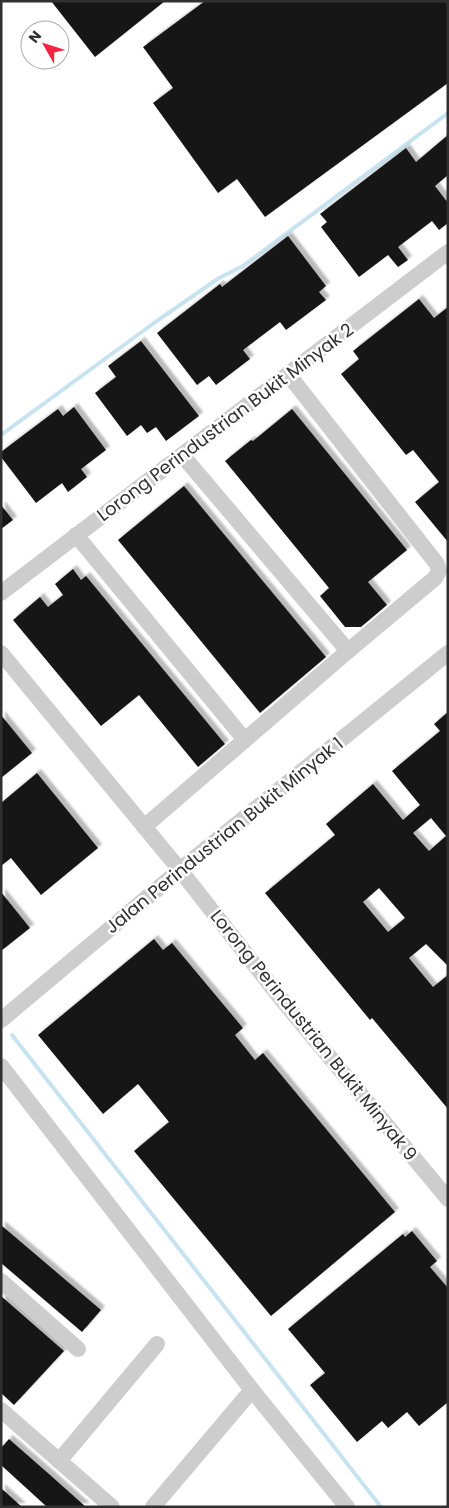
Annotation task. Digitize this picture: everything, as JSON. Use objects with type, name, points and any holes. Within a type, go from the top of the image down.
[{"type":"street","name":"Lorong Perindustrian Bukit Minyak 2","points":[[1,593],[448,252]]},
{"type":"street","points":[[144,827],[348,650],[435,578],[439,571],[437,564],[288,374]]},
{"type":"street","points":[[182,455],[348,650]]},
{"type":"street","points":[[76,536],[245,740]]},
{"type":"street","name":"Lorong Perindustrian Bukit Minyak 9","points":[[1,653],[180,870],[283,1001],[448,1199]]},
{"type":"street","name":"Jalan Perindustrian Bukit Minyak 1","points":[[1,1020],[180,870],[448,653]]},
{"type":"street","points":[[1,1066],[252,1390],[346,1507]]},
{"type":"street","points":[[1,1281],[78,1349]]},
{"type":"street","points":[[59,1461],[157,1344]]},
{"type":"street","points":[[153,1507],[252,1390]]},
{"type":"street","points":[[1,1410],[112,1507]]},
{"type":"building","points":[[51,1],[165,1],[95,57],[70,25],[70,20],[66,20]]},
{"type":"building","points":[[205,1],[448,1],[448,83],[265,217],[237,179],[218,193],[153,103],[173,88],[143,47]]},
{"type":"building","points":[[448,135],[448,175],[435,186],[448,203],[448,223],[439,230],[432,221],[398,247],[408,260],[398,267],[388,255],[359,277],[321,227],[327,222],[320,214],[406,148],[416,162]]},
{"type":"building","points":[[288,236],[326,286],[319,292],[326,300],[286,330],[280,322],[243,350],[250,359],[216,385],[209,376],[197,385],[157,333],[220,284],[222,287]]},
{"type":"building","points":[[419,299],[434,318],[448,307],[448,542],[415,502],[439,482],[413,450],[406,455],[341,374],[359,359],[353,351]]},
{"type":"building","points":[[141,341],[199,416],[166,441],[156,427],[147,433],[141,425],[127,436],[95,393],[116,377],[108,366]]},
{"type":"building","points":[[74,407],[106,450],[81,469],[87,477],[68,492],[62,483],[36,503],[1,457],[1,452],[58,409],[63,416]]},
{"type":"building","points":[[292,409],[407,550],[368,582],[387,605],[361,627],[345,627],[320,596],[329,588],[225,461]]},
{"type":"building","points":[[184,486],[326,657],[260,713],[118,540]]},
{"type":"building","points":[[1,505],[13,520],[1,529]]},
{"type":"building","points":[[73,569],[81,580],[86,576],[225,744],[198,767],[139,695],[101,726],[13,620],[40,597],[48,607],[63,595],[55,584]]},
{"type":"building","points":[[448,712],[448,966],[426,944],[409,958],[433,987],[448,975],[448,1109],[372,1018],[370,1020],[265,893],[335,835],[326,824],[373,784],[403,820],[420,805],[392,771],[440,731],[434,724]],"holes":[[[431,818],[446,836],[429,851],[413,833]],[[379,888],[405,918],[388,932],[363,902]]]},
{"type":"building","points":[[1,715],[32,753],[1,778]]},
{"type":"building","points":[[37,773],[98,848],[41,895],[11,858],[1,866],[1,803]]},
{"type":"building","points":[[1,892],[30,928],[1,951]]},
{"type":"building","points":[[154,939],[163,950],[172,943],[243,1028],[235,1035],[255,1060],[263,1053],[395,1212],[271,1316],[134,1151],[169,1122],[138,1084],[103,1114],[38,1035]]},
{"type":"building","points":[[1,1225],[101,1310],[82,1332],[1,1263]]},
{"type":"building","points":[[412,1231],[437,1261],[430,1267],[448,1288],[448,1402],[419,1426],[407,1412],[388,1428],[382,1421],[357,1442],[310,1385],[325,1373],[288,1329],[403,1234],[405,1237]]},
{"type":"building","points":[[1,1296],[64,1351],[14,1405],[1,1393]]},
{"type":"building","points":[[9,1439],[86,1507],[47,1507],[1,1465],[1,1448]]},
{"type":"building","points":[[1,1488],[22,1507],[1,1507]]},
{"type":"waterway","points":[[1,435],[154,323],[219,278],[243,266],[448,113]]},
{"type":"waterway","points":[[12,1035],[381,1507]]}]
